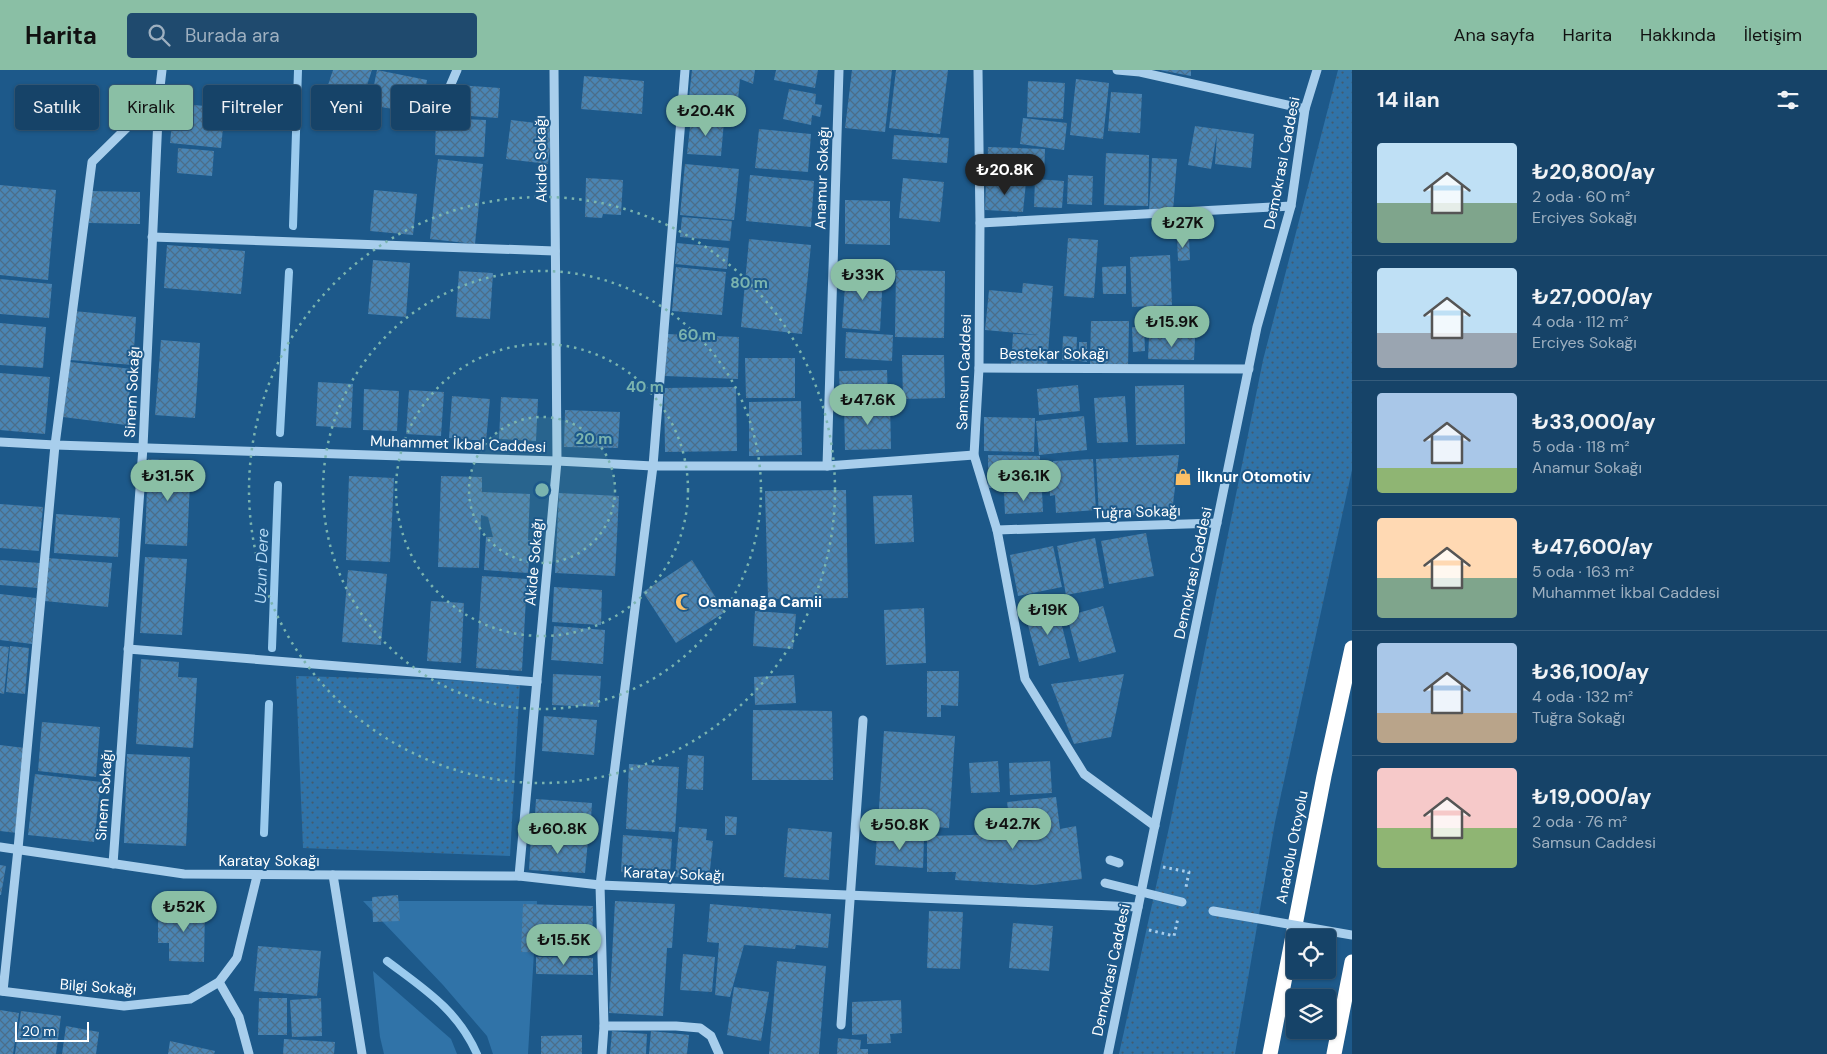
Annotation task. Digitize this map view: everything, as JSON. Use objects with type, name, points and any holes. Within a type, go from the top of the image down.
[{"type":"highway","name":"Anadolu Otoyolu","points":[[1270,1054],[1324,776],[1352,648]]},
{"type":"highway","points":[[1334,1054],[1352,962]]},
{"type":"street","name":"Sinem Sokağı","points":[[160,85],[162,70]]},
{"type":"street","points":[[451,85],[457,70]]},
{"type":"street","name":"Akide Sokağı","points":[[519,876],[557,462],[554,70]]},
{"type":"street","points":[[602,1054],[604,1026],[600,885],[653,466],[685,70]]},
{"type":"street","name":"Anamur Sokağı","points":[[827,466],[839,70]]},
{"type":"street","name":"Samsun Caddesi","points":[[978,70],[979,368],[974,456],[997,530],[1025,679],[1084,774],[1155,826]]},
{"type":"street","points":[[1116,70],[1140,72],[1304,109]]},
{"type":"street","name":"Demokrasi Caddesi","points":[[1108,1054],[1258,327],[1292,206],[1304,109],[1317,70]]},
{"type":"street","points":[[2,991],[18,849],[55,445],[92,162],[124,130]]},
{"type":"street","name":"Sinem Sokağı","points":[[113,864],[143,447],[157,130]]},
{"type":"street","points":[[980,222],[1292,206]]},
{"type":"street","points":[[152,237],[555,251]]},
{"type":"street","name":"Bestekar Sokağı","points":[[979,368],[1249,369]]},
{"type":"street","name":"Muhammet İkbal Caddesi","points":[[0,442],[653,466],[827,466],[974,456]]},
{"type":"street","name":"Tuğra Sokağı","points":[[997,530],[1217,523]]},
{"type":"street","points":[[128,649],[537,682]]},
{"type":"street","points":[[841,1025],[863,720]]},
{"type":"street","name":"Karatay Sokağı","points":[[0,847],[184,874],[257,876],[519,876],[600,885],[1138,907]]},
{"type":"street","name":"Bilgi Sokağı","points":[[2,991],[124,1006],[190,999],[219,982],[237,958],[257,876]]},
{"type":"street","points":[[332,876],[362,1054]]},
{"type":"street","points":[[1105,884],[1182,902]]},
{"type":"street","points":[[1213,911],[1352,935]]},
{"type":"street","points":[[219,982],[239,1017],[249,1054]]},
{"type":"street","points":[[604,1026],[700,1028],[711,1036],[719,1054]]},
{"type":"path","points":[[1147,864],[1189,872]]},
{"type":"path","points":[[1134,926],[1174,936]]},
{"type":"shaded area","points":[[1338,70],[1352,70],[1352,470],[1275,822],[1235,1054],[1119,1054],[1170,823],[1263,360]]},
{"type":"shaded area","points":[[296,676],[520,682],[510,856],[303,848]]},
{"type":"shaded area","points":[[363,901],[537,901],[528,1054],[493,1054],[487,1036],[443,985]]},
{"type":"shaded area","points":[[373,971],[451,1039],[457,1054],[384,1054],[380,1037]]},
{"type":"building","points":[[333,70],[372,70],[367,85],[328,85]]},
{"type":"building","points":[[377,70],[427,80],[426,85],[391,85],[391,109],[381,107],[381,85],[374,85]]},
{"type":"building","points":[[692,70],[755,70],[753,84],[740,79],[736,120],[687,116]]},
{"type":"building","points":[[776,70],[818,70],[815,88],[774,80]]},
{"type":"building","points":[[852,70],[892,70],[885,132],[845,128]]},
{"type":"building","points":[[896,70],[948,70],[940,134],[889,128]]},
{"type":"building","points":[[1159,70],[1191,70],[1191,76]]},
{"type":"building","points":[[584,76],[644,81],[642,114],[581,109]]},
{"type":"building","points":[[1076,79],[1109,83],[1103,139],[1070,135]]},
{"type":"building","points":[[1028,81],[1065,83],[1063,119],[1027,117]]},
{"type":"building","points":[[470,86],[500,88],[498,118],[470,116]]},
{"type":"building","points":[[789,89],[816,94],[815,104],[822,105],[820,117],[812,115],[811,125],[783,119]]},
{"type":"building","points":[[1111,92],[1142,94],[1140,133],[1108,131]]},
{"type":"building","points":[[193,105],[203,106],[203,130],[223,130],[221,148],[170,143],[171,130],[193,130]]},
{"type":"building","points":[[691,118],[724,121],[721,156],[687,154]]},
{"type":"building","points":[[1023,118],[1067,123],[1064,150],[1020,144]]},
{"type":"building","points":[[470,119],[486,120],[484,157],[435,155],[436,130],[470,130]]},
{"type":"building","points":[[511,120],[553,125],[548,164],[506,159]]},
{"type":"building","points":[[1195,126],[1254,134],[1251,168],[1215,164],[1217,133],[1211,169],[1188,165]]},
{"type":"building","points":[[759,129],[811,134],[808,172],[755,168]]},
{"type":"building","points":[[894,135],[949,138],[947,163],[892,159]]},
{"type":"building","points":[[988,147],[1045,149],[1044,177],[987,175]]},
{"type":"building","points":[[178,148],[214,151],[212,176],[177,173]]},
{"type":"building","points":[[1106,153],[1149,155],[1148,206],[1104,205]]},
{"type":"building","points":[[1152,158],[1177,159],[1173,212],[1149,210]]},
{"type":"building","points":[[438,159],[483,164],[475,244],[430,239]]},
{"type":"building","points":[[685,164],[739,169],[734,220],[680,215]]},
{"type":"building","points":[[750,175],[814,181],[811,227],[746,221]]},
{"type":"building","points":[[1068,175],[1093,176],[1092,205],[1067,204]]},
{"type":"building","points":[[586,178],[623,180],[621,215],[603,214],[602,218],[585,217]]},
{"type":"building","points":[[903,178],[944,182],[940,222],[899,218]]},
{"type":"building","points":[[986,179],[1026,182],[1023,212],[985,210]]},
{"type":"building","points":[[1035,179],[1064,181],[1062,208],[1034,207]]},
{"type":"building","points":[[0,185],[56,190],[48,280],[0,275]]},
{"type":"building","points":[[374,190],[417,194],[413,235],[370,231]]},
{"type":"building","points":[[89,191],[140,192],[140,224],[89,223]]},
{"type":"building","points":[[845,200],[890,201],[890,245],[845,244]]},
{"type":"building","points":[[682,217],[732,221],[730,241],[680,237]]},
{"type":"building","points":[[1068,238],[1098,240],[1094,298],[1064,296]]},
{"type":"building","points":[[1177,238],[1189,238],[1190,260],[1178,261]]},
{"type":"building","points":[[749,239],[811,245],[802,334],[741,327]]},
{"type":"building","points":[[677,243],[729,248],[727,269],[675,264]]},
{"type":"building","points":[[167,245],[245,251],[241,294],[164,288]]},
{"type":"building","points":[[1170,255],[1172,305],[1132,307],[1130,257]]},
{"type":"building","points":[[373,260],[410,263],[406,317],[368,314]]},
{"type":"building","points":[[1126,266],[1126,294],[1103,294],[1102,267]]},
{"type":"building","points":[[676,267],[726,272],[722,315],[672,311]]},
{"type":"building","points":[[896,270],[945,271],[944,338],[895,337]]},
{"type":"building","points":[[459,271],[493,273],[490,319],[456,317]]},
{"type":"building","points":[[846,272],[883,274],[880,331],[842,328]]},
{"type":"building","points":[[0,279],[52,284],[49,318],[0,314]]},
{"type":"building","points":[[1023,283],[1053,286],[1047,367],[1011,365],[1013,334],[1040,335],[985,330],[989,290],[1022,293]]},
{"type":"building","points":[[74,311],[136,317],[133,365],[70,360]]},
{"type":"building","points":[[1091,321],[1129,321],[1128,367],[1090,365]]},
{"type":"building","points":[[0,323],[46,327],[43,368],[0,365]]},
{"type":"building","points":[[1132,327],[1144,327],[1145,351],[1133,352]]},
{"type":"building","points":[[846,332],[893,335],[892,361],[845,358]]},
{"type":"building","points":[[667,334],[739,337],[738,379],[665,376]]},
{"type":"building","points":[[1063,336],[1077,337],[1076,361],[1062,360]]},
{"type":"building","points":[[1149,337],[1195,338],[1194,360],[1148,359]]},
{"type":"building","points":[[161,340],[200,343],[195,418],[155,415]]},
{"type":"building","points":[[1079,342],[1087,342],[1087,362],[1079,361]]},
{"type":"building","points":[[902,355],[944,355],[945,398],[903,399]]},
{"type":"building","points":[[745,358],[795,358],[795,398],[746,398]]},
{"type":"building","points":[[70,362],[132,369],[126,425],[63,417]]},
{"type":"building","points":[[887,370],[888,400],[840,402],[839,371]]},
{"type":"building","points":[[0,373],[50,377],[45,434],[0,430]]},
{"type":"building","points":[[318,382],[353,384],[351,428],[316,426]]},
{"type":"building","points":[[1078,385],[1080,411],[1039,415],[1037,389]]},
{"type":"building","points":[[1184,385],[1185,444],[1136,445],[1135,386]]},
{"type":"building","points":[[736,387],[737,451],[665,452],[664,388]]},
{"type":"building","points":[[364,389],[399,391],[397,431],[363,430]]},
{"type":"building","points":[[409,390],[444,392],[441,436],[406,434]]},
{"type":"building","points":[[452,396],[490,399],[486,441],[449,438]]},
{"type":"building","points":[[1125,396],[1128,442],[1097,443],[1094,398]]},
{"type":"building","points":[[501,397],[538,399],[536,441],[499,439]]},
{"type":"building","points":[[801,401],[802,455],[749,456],[749,402]]},
{"type":"building","points":[[890,402],[891,449],[845,450],[844,403]]},
{"type":"building","points":[[565,410],[620,412],[618,448],[564,447]]},
{"type":"building","points":[[1084,416],[1087,450],[1039,455],[1036,421]]},
{"type":"building","points":[[984,417],[1035,418],[1034,452],[984,451]]},
{"type":"building","points":[[988,455],[1040,456],[1040,489],[988,488]]},
{"type":"building","points":[[1179,455],[1172,512],[1099,517],[1096,459]]},
{"type":"building","points":[[148,459],[191,461],[187,546],[145,544]]},
{"type":"building","points":[[1093,459],[1096,510],[1056,513],[1055,495],[1050,496],[1049,472],[1054,471],[1053,461]]},
{"type":"building","points":[[349,476],[394,478],[390,562],[346,560]]},
{"type":"building","points":[[441,476],[482,477],[482,492],[530,494],[528,540],[531,540],[528,573],[484,570],[486,537],[493,537],[488,517],[481,515],[479,568],[438,567]]},
{"type":"building","points":[[846,490],[848,598],[768,599],[765,491]]},
{"type":"building","points":[[1042,491],[1043,512],[1005,514],[1004,493]]},
{"type":"building","points":[[559,493],[619,496],[615,576],[555,573]]},
{"type":"building","points":[[912,495],[914,542],[875,544],[873,496]]},
{"type":"building","points":[[0,504],[43,507],[39,551],[0,548]]},
{"type":"building","points":[[56,514],[120,518],[118,557],[54,553]]},
{"type":"building","points":[[1146,533],[1154,576],[1109,584],[1101,541]]},
{"type":"building","points":[[1095,538],[1104,588],[1066,595],[1057,546]]},
{"type":"building","points":[[1053,546],[1062,587],[1018,596],[1010,555]]},
{"type":"building","points":[[145,557],[187,559],[182,635],[140,633]]},
{"type":"building","points":[[48,558],[112,563],[108,607],[44,601]]},
{"type":"building","points":[[0,560],[40,563],[38,588],[0,585]]},
{"type":"building","name":"Osmanağa Camii","points":[[692,560],[725,612],[676,643],[643,592]]},
{"type":"building","points":[[348,570],[387,574],[381,645],[342,642]]},
{"type":"building","points":[[482,576],[527,579],[522,671],[476,668]]},
{"type":"building","points":[[554,587],[602,590],[601,625],[552,622]]},
{"type":"building","points":[[0,594],[36,598],[32,644],[0,640]]},
{"type":"building","points":[[431,601],[464,603],[461,663],[427,661]]},
{"type":"building","points":[[1057,606],[1070,658],[1039,666],[1025,614]]},
{"type":"building","points":[[1103,606],[1116,652],[1079,662],[1067,616]]},
{"type":"building","points":[[924,608],[926,663],[886,665],[884,610]]},
{"type":"building","points":[[755,611],[796,614],[793,649],[753,646]]},
{"type":"building","points":[[554,626],[605,630],[603,664],[551,660]]},
{"type":"building","points":[[0,646],[9,647],[4,694],[0,693]]},
{"type":"building","points":[[10,646],[29,648],[25,694],[6,692]]},
{"type":"building","points":[[141,659],[179,662],[178,677],[197,678],[193,748],[136,744]]},
{"type":"building","points":[[927,671],[959,671],[958,706],[941,705],[941,717],[927,717]]},
{"type":"building","points":[[553,674],[601,676],[599,707],[552,705]]},
{"type":"building","points":[[1124,674],[1111,737],[1074,744],[1051,684]]},
{"type":"building","points":[[794,675],[796,703],[755,705],[754,677]]},
{"type":"building","points":[[753,710],[832,711],[833,780],[752,780]]},
{"type":"building","points":[[544,716],[597,720],[594,755],[542,751]]},
{"type":"building","points":[[42,722],[100,727],[96,777],[38,771]]},
{"type":"building","points":[[884,731],[955,736],[949,828],[878,823]]},
{"type":"building","points":[[0,745],[25,748],[17,833],[0,831]]},
{"type":"building","points":[[127,754],[190,757],[186,846],[124,843]]},
{"type":"building","points":[[688,755],[704,756],[703,790],[686,789]]},
{"type":"building","points":[[998,761],[1000,792],[971,793],[969,763]]},
{"type":"building","points":[[1050,761],[1052,793],[1010,795],[1009,763]]},
{"type":"building","points":[[629,764],[679,767],[675,832],[626,829]]},
{"type":"building","points":[[35,774],[101,782],[94,842],[28,835]]},
{"type":"building","points":[[1056,797],[1060,829],[1076,826],[1082,879],[1034,885],[955,880],[956,872],[927,872],[927,836],[1011,834],[1007,802]]},
{"type":"building","points":[[536,799],[592,803],[590,835],[534,832]]},
{"type":"building","points":[[725,816],[737,817],[736,835],[725,835]]},
{"type":"building","points":[[679,827],[707,829],[706,840],[713,841],[709,879],[675,877]]},
{"type":"building","points":[[788,828],[832,832],[829,880],[784,877]]},
{"type":"building","points":[[877,834],[924,837],[923,868],[875,865]]},
{"type":"building","points":[[623,835],[672,839],[670,875],[621,872]]},
{"type":"building","points":[[531,836],[588,840],[585,873],[529,870]]},
{"type":"building","points":[[0,865],[6,866],[1,895],[0,895]]},
{"type":"building","points":[[398,895],[400,921],[373,922],[372,897]]},
{"type":"building","points":[[615,901],[675,904],[672,948],[667,948],[663,1016],[609,1013]]},
{"type":"building","points":[[523,904],[593,906],[592,954],[521,952]]},
{"type":"building","points":[[710,904],[831,914],[828,948],[796,945],[795,949],[744,945],[730,997],[715,995],[719,943],[707,942]]},
{"type":"building","points":[[170,905],[205,906],[204,962],[169,961],[169,943],[158,943],[158,919],[170,920]]},
{"type":"building","points":[[929,911],[963,912],[960,969],[927,968]]},
{"type":"building","points":[[1013,923],[1053,926],[1049,971],[1009,968]]},
{"type":"building","points":[[258,946],[321,951],[317,996],[254,991]]},
{"type":"building","points":[[683,954],[715,957],[712,992],[680,990]]},
{"type":"building","points":[[536,957],[593,958],[593,975],[536,974]]},
{"type":"building","points":[[777,961],[826,966],[819,1054],[769,1054]]},
{"type":"building","points":[[734,987],[769,992],[761,1041],[727,1035]]},
{"type":"building","points":[[259,998],[287,998],[287,1035],[258,1035]]},
{"type":"building","points":[[321,998],[322,1036],[292,1037],[290,1000]]},
{"type":"building","points":[[901,1000],[902,1033],[890,1034],[891,1043],[867,1044],[867,1034],[852,1035],[852,1002]]},
{"type":"building","points":[[0,1010],[19,1013],[13,1054],[0,1054]]},
{"type":"building","points":[[21,1011],[61,1016],[56,1054],[15,1054]]},
{"type":"building","points":[[66,1026],[99,1032],[96,1054],[62,1054]]},
{"type":"building","points":[[612,1031],[647,1034],[646,1054],[610,1054]]},
{"type":"building","points":[[651,1031],[689,1035],[687,1054],[649,1054]]},
{"type":"building","points":[[582,1035],[582,1054],[541,1054],[541,1036]]},
{"type":"building","points":[[838,1038],[861,1040],[860,1049],[868,1049],[868,1054],[837,1054]]},
{"type":"building","points":[[284,1039],[335,1042],[334,1054],[283,1054]]},
{"type":"building","points":[[170,1041],[215,1051],[214,1054],[168,1054]]},
{"type":"waterway","name":"Uzun Dere","points":[[293,226],[298,70]]},
{"type":"waterway","name":"Uzun Dere","points":[[280,433],[289,272]]},
{"type":"waterway","name":"Uzun Dere","points":[[272,648],[278,485]]},
{"type":"waterway","name":"Uzun Dere","points":[[264,833],[269,704]]},
{"type":"waterway","name":"Uzun Dere","points":[[387,961],[426,991],[449,1012],[460,1024],[477,1054]]},
{"type":"place","name":"İlknur Otomotiv","points":[[1183,477]]},
{"type":"place","name":"Osmanağa Camii","points":[[684,602]]}]
